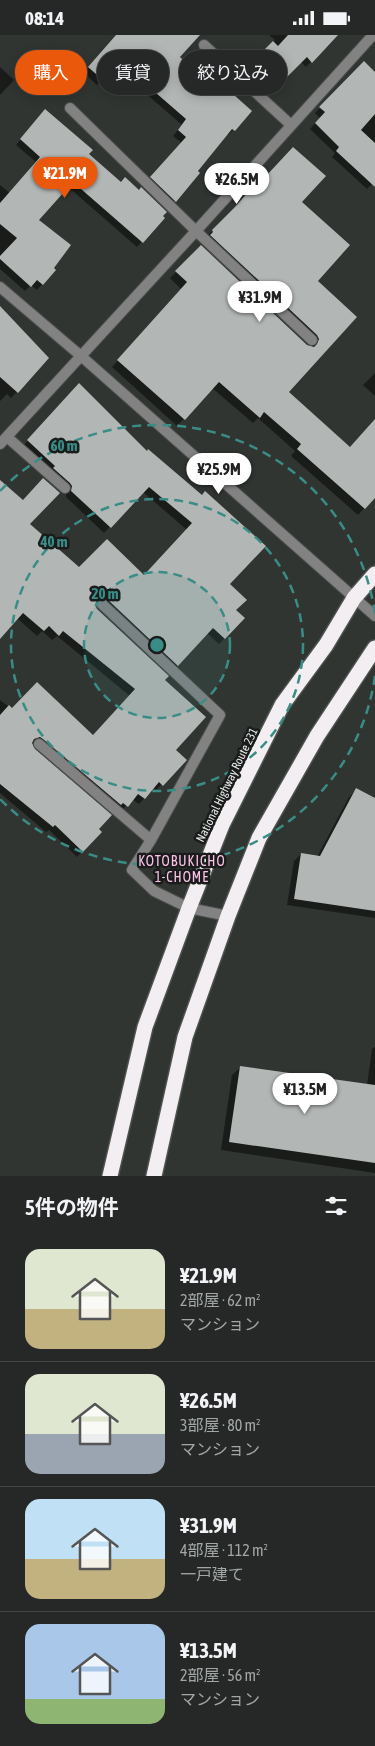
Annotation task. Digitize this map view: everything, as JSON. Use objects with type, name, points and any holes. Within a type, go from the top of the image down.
[{"type":"highway","name":"National Highway Route 231","points":[[110,1176],[145,1027],[222,825],[282,705],[326,645],[354,598],[375,574]]},
{"type":"highway","points":[[154,1176],[185,1037],[228,916],[260,838],[317,735],[375,649]]},
{"type":"street","points":[[65,487],[3,441],[373,35]]},
{"type":"street","points":[[204,45],[291,125]]},
{"type":"street","points":[[70,108],[196,231],[312,339]]},
{"type":"street","points":[[0,287],[81,356],[375,616]]},
{"type":"street","points":[[102,604],[220,715],[132,870],[154,891],[189,908],[228,916]]},
{"type":"street","points":[[40,745],[150,840]]},
{"type":"building","points":[[116,35],[200,35],[186,50],[179,50],[179,95],[234,95],[252,111],[235,131],[232,129],[176,202],[150,177],[186,137],[178,130],[186,119],[158,95],[169,95],[169,50],[103,50]]},
{"type":"building","points":[[288,35],[338,35],[312,63],[307,57],[287,77],[287,50],[264,50],[273,41],[278,46]]},
{"type":"building","points":[[97,57],[97,75],[88,67]]},
{"type":"building","points":[[364,61],[375,72],[375,114],[361,130],[375,143],[375,187],[336,151],[339,147],[315,123],[325,112],[319,107]]},
{"type":"building","points":[[45,109],[93,150],[89,154],[121,182],[125,177],[139,190],[141,187],[167,212],[163,216],[165,218],[143,243],[73,182],[39,220],[71,245],[54,268],[56,270],[43,285],[37,280],[31,287],[0,259],[0,256],[17,238],[0,224],[0,203],[40,157],[20,139]]},
{"type":"building","points":[[293,147],[326,176],[302,202],[350,245],[318,281],[357,317],[289,392],[350,447],[375,419],[375,498],[365,509],[297,449],[301,444],[264,412],[260,418],[219,382],[185,420],[117,360],[187,282],[175,271],[201,245],[307,345],[314,347],[317,344],[319,339],[317,335],[210,235],[213,232],[212,230],[264,174],[266,176]]},
{"type":"building","points":[[0,306],[49,358],[18,393],[0,377]]},
{"type":"building","points":[[79,383],[147,451],[148,449],[202,495],[205,491],[266,546],[230,584],[247,600],[236,610],[245,618],[225,639],[213,628],[178,666],[107,599],[100,597],[97,600],[95,605],[97,609],[169,676],[165,680],[206,717],[176,750],[187,760],[163,786],[159,782],[145,799],[138,794],[128,807],[123,803],[121,805],[43,739],[40,737],[34,739],[32,743],[35,749],[112,815],[99,829],[102,832],[83,852],[55,825],[53,827],[0,784],[0,715],[9,705],[12,708],[37,682],[93,735],[135,689],[63,631],[59,636],[49,626],[44,631],[23,613],[0,639],[0,480],[23,500],[43,478],[60,493],[30,524],[79,567],[107,539],[144,575],[192,523],[149,487],[111,528],[71,491],[72,486],[70,483],[27,440]]},
{"type":"building","points":[[356,788],[375,798],[375,911],[294,899],[301,853],[320,856]]},
{"type":"building","points":[[240,1066],[375,1085],[375,1163],[229,1142]]},
{"type":"district","name":"KOTOBUKICHO 1-CHOME","points":[[182,869]]}]
